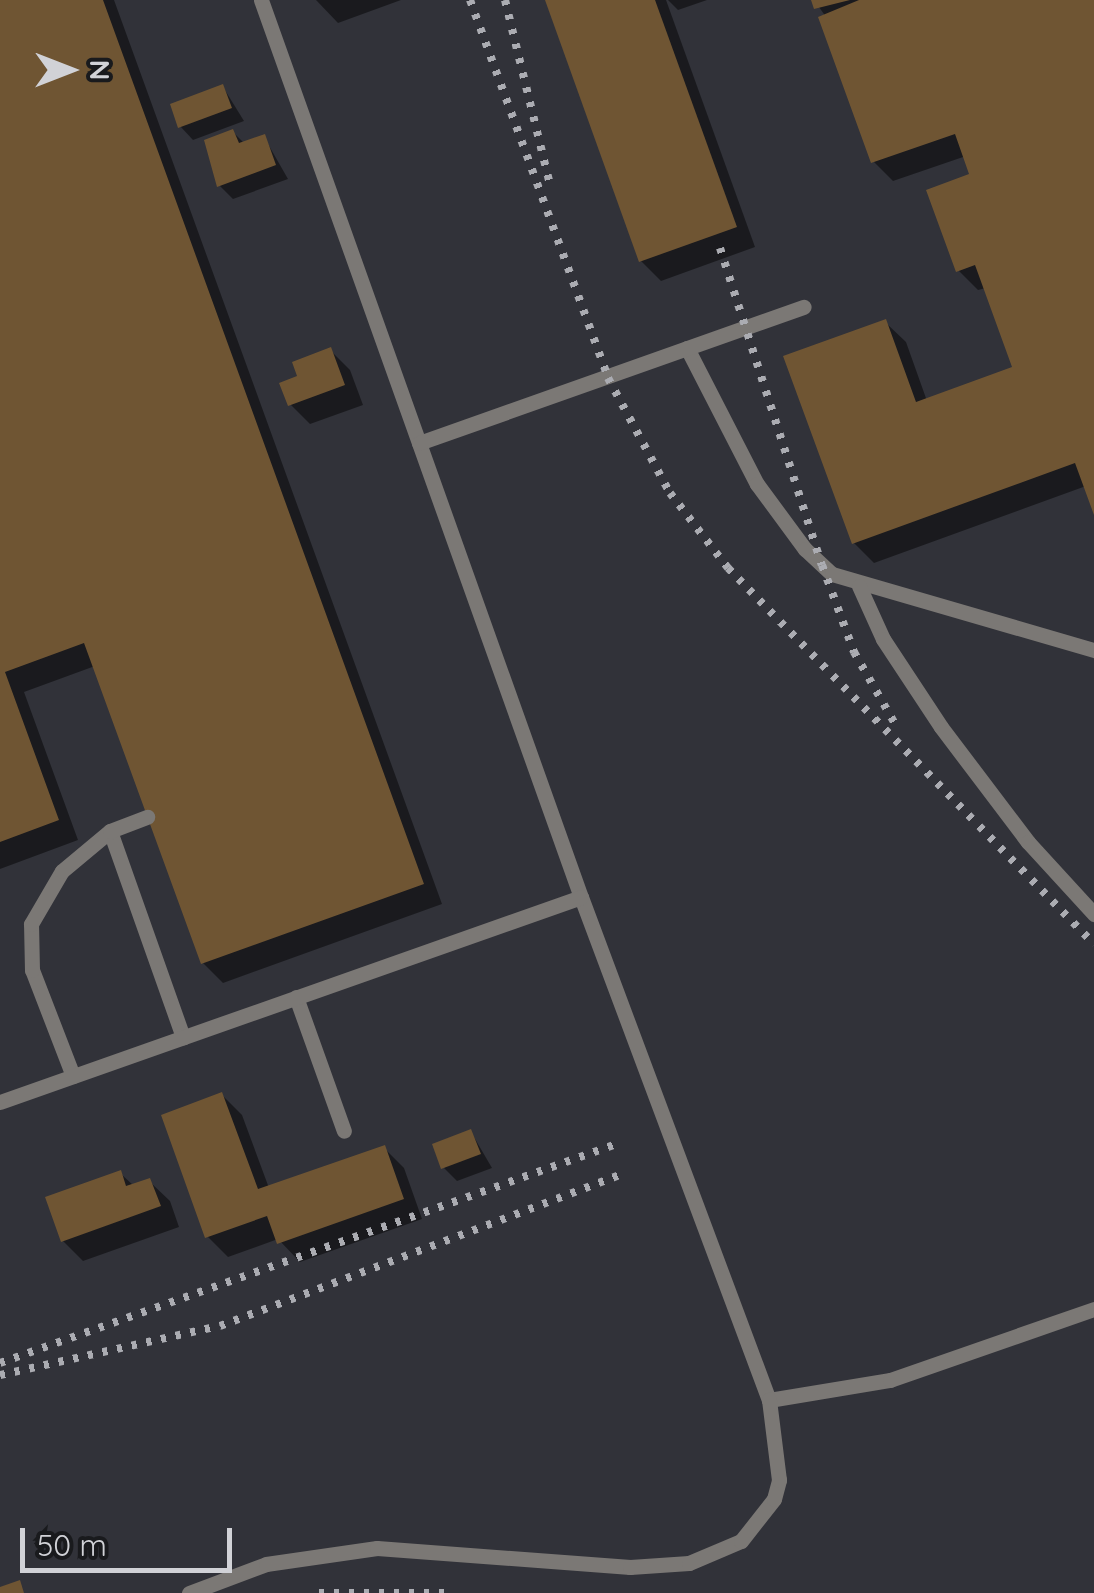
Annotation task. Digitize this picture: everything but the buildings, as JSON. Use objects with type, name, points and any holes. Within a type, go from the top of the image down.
[{"type":"lane","points":[[189,1593],[266,1564],[377,1548],[630,1567],[689,1564],[741,1540],[774,1498],[779,1480],[769,1400],[580,896],[261,0]]},
{"type":"lane","points":[[419,443],[804,307]]},
{"type":"lane","points":[[688,348],[784,524],[832,574],[859,586],[1094,650]]},
{"type":"lane","points":[[859,586],[883,639],[941,727],[1028,842],[1094,914]]},
{"type":"lane","points":[[73,1076],[28,944],[47,889],[110,831],[147,817]]},
{"type":"lane","points":[[110,831],[183,1036]]},
{"type":"lane","points":[[0,1102],[580,896]]},
{"type":"lane","points":[[296,997],[344,1131]]},
{"type":"lane","points":[[769,1400],[890,1380],[1094,1309]]},
{"type":"railway","points":[[470,0],[608,378],[670,493],[728,568],[1094,944]]},
{"type":"railway","points":[[505,0],[550,185]]},
{"type":"railway","points":[[720,248],[822,565],[854,652],[894,722]]},
{"type":"railway","points":[[0,1363],[614,1145]]},
{"type":"railway","points":[[0,1375],[220,1326],[622,1174]]},
{"type":"railway","points":[[319,1593],[446,1593]]}]
